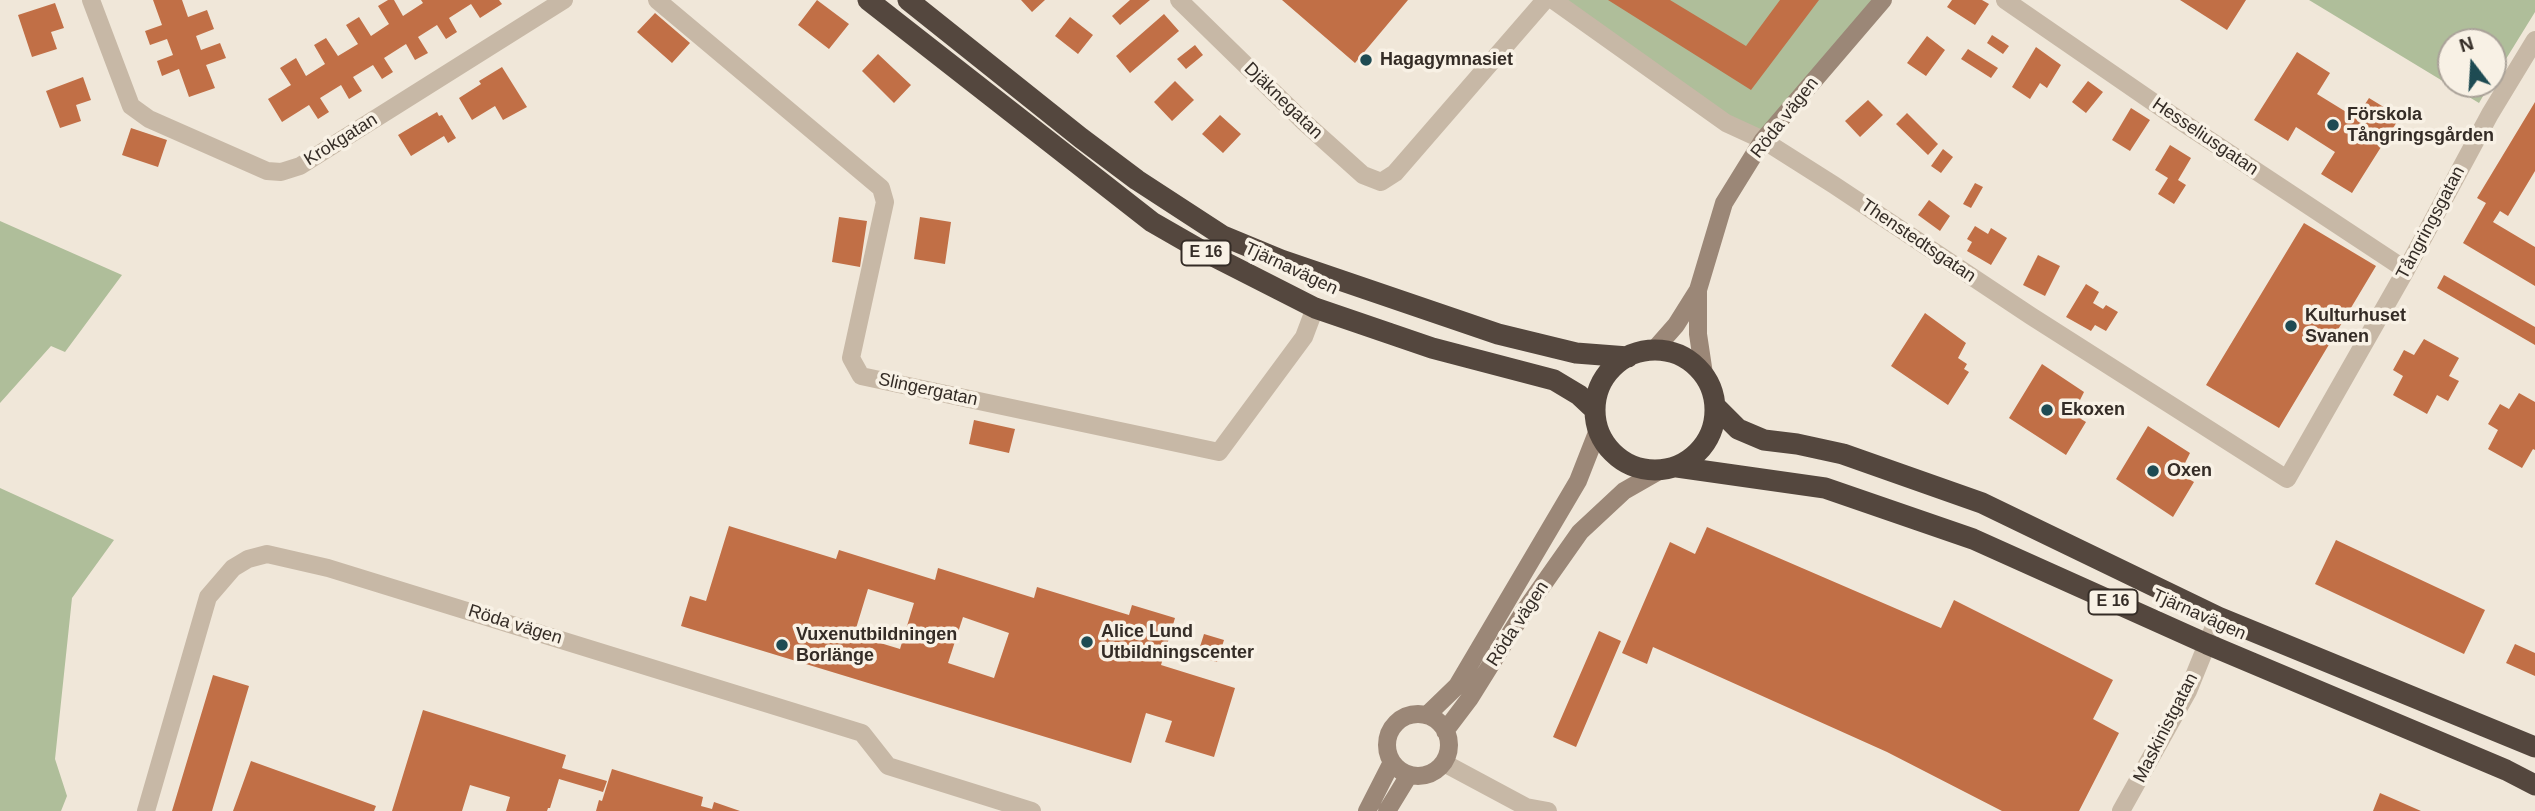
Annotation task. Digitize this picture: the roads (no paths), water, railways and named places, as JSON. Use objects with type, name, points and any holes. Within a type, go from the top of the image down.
[{"type":"highway","name":"Tjärnavägen","points":[[867,0],[1152,222],[1240,271],[1315,308],[1433,348],[1554,380],[1579,395],[1597,420]]},
{"type":"highway","name":"Tjärnavägen","points":[[908,0],[1090,145],[1137,180],[1223,236],[1281,260],[1498,334],[1576,353],[1628,357]]},
{"type":"highway","points":[[1654,350],[1672,352],[1690,360],[1704,374],[1713,390],[1716,407],[1715,423],[1702,450],[1690,460],[1668,469],[1634,467],[1622,461],[1612,452],[1597,420],[1596,399],[1604,379],[1618,363],[1628,357],[1654,350]]},
{"type":"highway","name":"Tjärnavägen","points":[[1716,407],[1732,424],[1755,436],[1843,454],[1982,503],[2218,617],[2535,747]]},
{"type":"highway","name":"Tjärnavägen","points":[[1668,469],[1825,488],[1972,539],[2207,644],[2506,770],[2535,785]]},
{"type":"street","name":"Krokgatan","points":[[91,0],[131,106],[149,119],[267,171],[281,172],[300,166],[564,0]]},
{"type":"street","name":"Slingergatan","points":[[657,0],[881,188],[885,202],[851,358],[861,376],[1219,452],[1304,337],[1315,308]]},
{"type":"street","name":"Djäknegatan","points":[[1179,0],[1304,122],[1363,175],[1381,182],[1395,173],[1545,0]]},
{"type":"street","name":"Thenstedtsgatan","points":[[1553,0],[1726,123],[1763,140],[1835,185],[2031,316],[2287,479]]},
{"type":"street","name":"Röda vägen","points":[[1654,350],[1676,325],[1698,290],[1724,203],[1763,140],[1883,0]]},
{"type":"street","name":"Hesseliusgatan","points":[[2005,0],[2185,124],[2406,270]]},
{"type":"street","name":"Tångringsgatan","points":[[2287,479],[2406,270],[2490,114],[2535,40]]},
{"type":"street","name":"Röda vägen","points":[[1698,290],[1698,334],[1704,374]]},
{"type":"street","name":"Röda vägen","points":[[1427,715],[1457,686],[1578,481],[1597,420]]},
{"type":"street","name":"Röda vägen","points":[[1445,731],[1470,698],[1523,613],[1580,532],[1623,491],[1668,469]]},
{"type":"street","name":"Röda vägen","points":[[146,811],[208,597],[233,568],[248,559],[267,554],[328,568],[862,733],[887,766],[1032,811]]},
{"type":"street","name":"Maskinistgatan","points":[[2121,811],[2188,691],[2218,617]]},
{"type":"street","points":[[1427,715],[1441,724],[1445,731],[1449,747],[1444,763],[1428,775],[1409,775],[1392,762],[1387,744],[1393,727],[1408,716],[1427,715]]},
{"type":"street","points":[[1367,811],[1392,762]]},
{"type":"street","points":[[1444,763],[1526,807],[1548,811]]},
{"type":"street","points":[[1387,811],[1409,775]]},
{"type":"place","name":"Hagagymnasiet","points":[[1366,60]]},
{"type":"place","name":"Förskola Tångringsgården","points":[[2333,125]]},
{"type":"place","name":"Kulturhuset Svanen","points":[[2291,326]]},
{"type":"place","name":"Ekoxen","points":[[2047,410]]},
{"type":"place","name":"Oxen","points":[[2153,471]]},
{"type":"place","name":"Alice Lund Utbildningscenter","points":[[1087,642]]},
{"type":"place","name":"Vuxenutbildningen Borlänge","points":[[782,645]]}]
